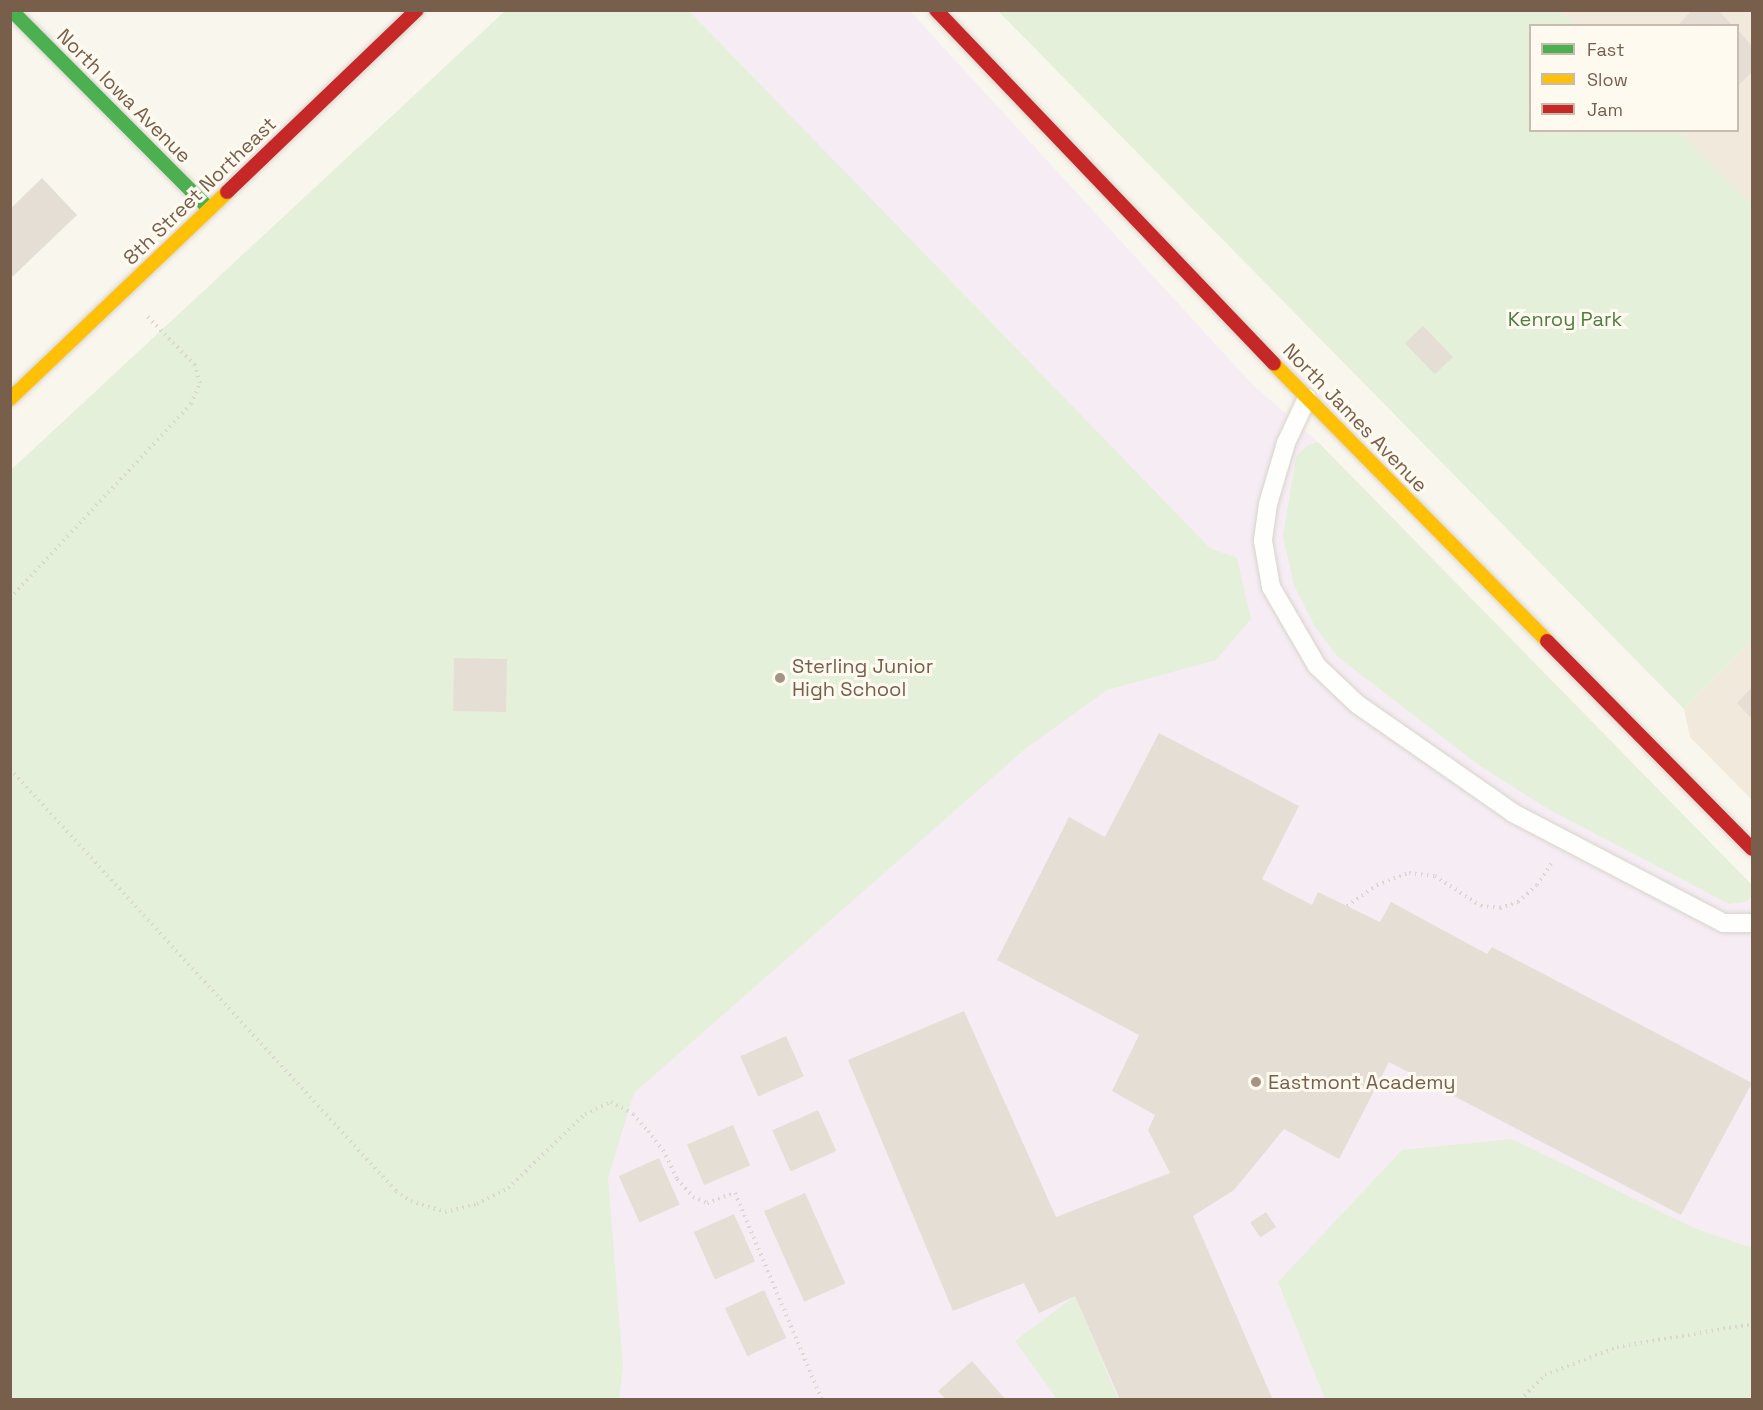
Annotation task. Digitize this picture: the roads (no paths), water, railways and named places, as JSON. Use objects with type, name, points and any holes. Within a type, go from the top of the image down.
[{"type":"street","name":"North Iowa Avenue","points":[[11,10],[209,209]]},
{"type":"street","name":"8th Street Northeast","points":[[10,399],[417,10]]},
{"type":"street","name":"North James Avenue","points":[[936,10],[1307,398],[1752,849]]},
{"type":"lane","points":[[1307,398],[1286,442],[1268,504],[1263,541],[1271,587],[1317,666],[1358,704],[1513,813],[1723,923],[1752,923]]},
{"type":"place","name":"Sterling Junior High School","points":[[780,678]]},
{"type":"place","name":"Eastmont Academy","points":[[1256,1082]]},
{"type":"park label","name":"Kenroy Park","points":[[1565,319]]}]
